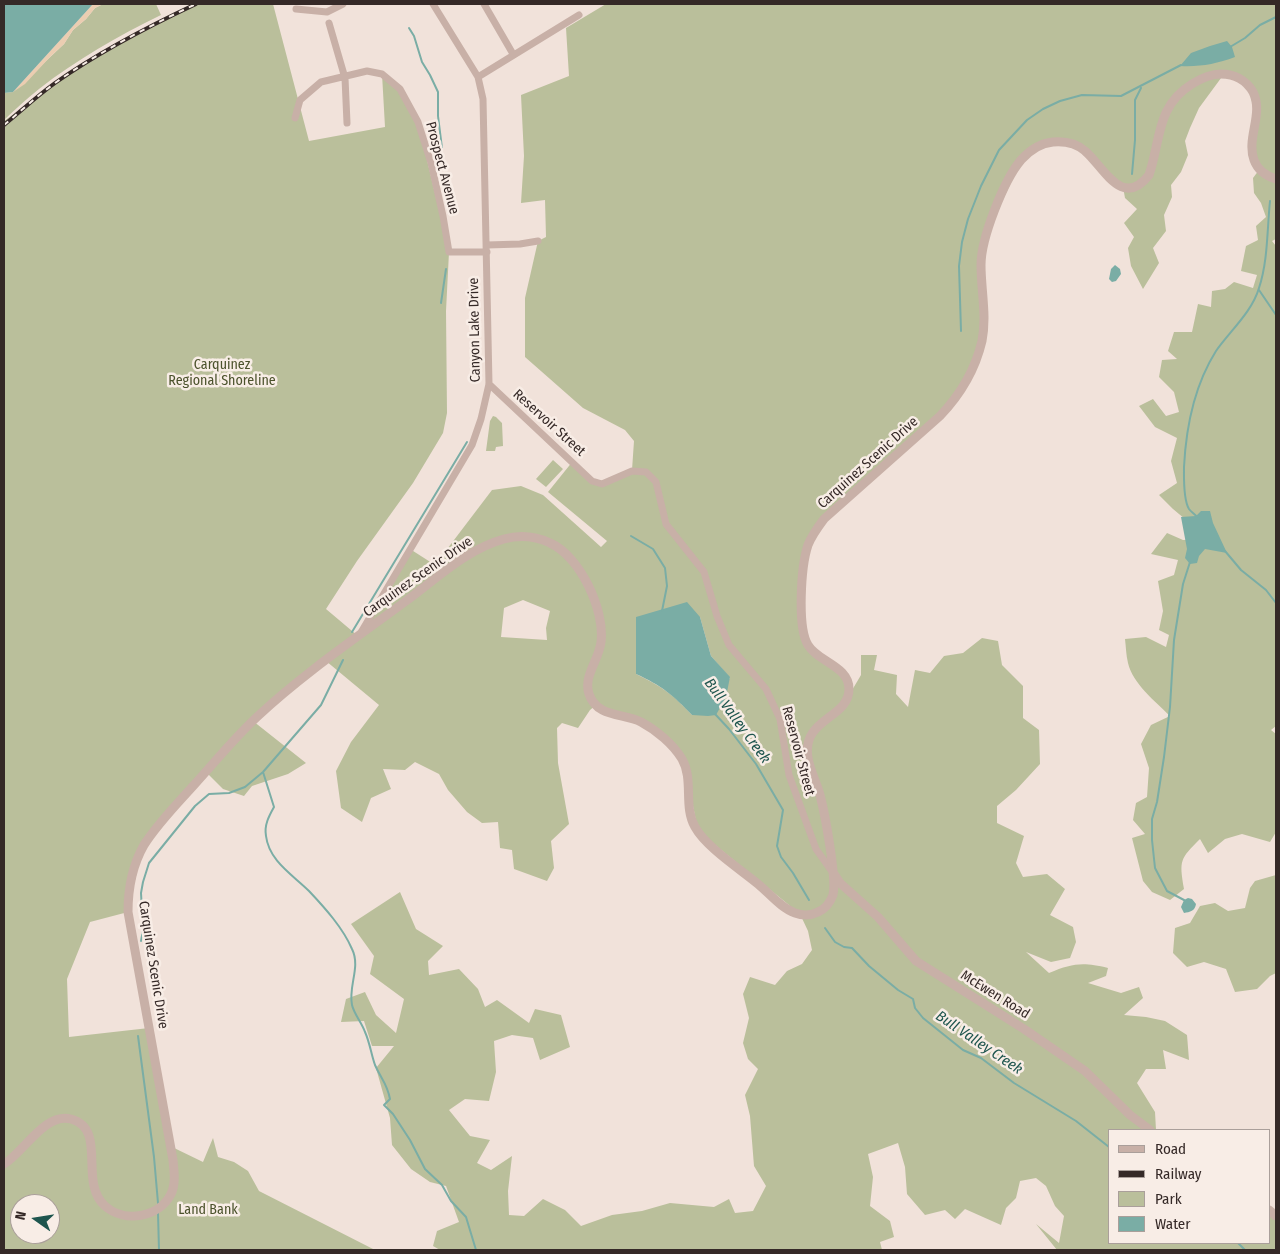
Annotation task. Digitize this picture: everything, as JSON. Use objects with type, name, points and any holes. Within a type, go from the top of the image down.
[{"type":"street","points":[[296,9],[327,12],[343,4]]},
{"type":"street","name":"Canyon Lake Drive","points":[[358,636],[472,446],[481,419],[489,384],[482,98],[478,77],[433,4]]},
{"type":"street","points":[[484,4],[513,54]]},
{"type":"street","points":[[478,77],[579,15]]},
{"type":"street","points":[[329,23],[345,78],[347,123]]},
{"type":"street","name":"Prospect Avenue","points":[[295,118],[300,100],[321,82],[345,78],[367,71],[378,72],[400,89],[418,122],[431,163],[449,252],[538,242]]},
{"type":"street","name":"Carquinez Scenic Drive","points":[[4,1164],[50,1122],[57,1119],[70,1119],[81,1124],[89,1136],[92,1151],[93,1188],[101,1202],[110,1210],[125,1216],[138,1216],[151,1212],[163,1204],[171,1194],[174,1185],[174,1168],[129,918],[129,892],[135,866],[142,849],[156,829],[243,730],[282,695],[456,564],[484,547],[503,539],[519,536],[536,538],[552,544],[569,556],[580,571],[590,589],[599,620],[601,644],[588,681],[589,694],[592,700],[607,713],[640,721],[656,732],[677,752],[682,759],[687,774],[690,811],[698,832],[787,909],[800,914],[812,915],[824,909],[828,905],[833,893],[834,874],[821,800],[808,760],[807,747],[815,728],[846,701],[849,686],[843,673],[812,651],[803,633],[801,619],[806,552],[812,537],[824,519],[940,416],[967,381],[974,368],[982,339],[984,310],[982,265],[984,243],[990,222],[1016,167],[1037,146],[1047,143],[1064,142],[1084,150],[1116,184],[1123,187],[1138,185],[1149,175],[1162,122],[1169,106],[1180,93],[1194,82],[1210,76],[1224,74],[1243,81],[1253,93],[1257,109],[1252,154],[1259,170],[1276,179]]},
{"type":"street","name":"Reservoir Street","points":[[489,384],[592,481],[602,484],[632,471],[646,472],[656,482],[666,524],[704,572],[717,616],[729,645],[766,688],[770,696],[780,719],[789,775],[816,849],[834,874]]},
{"type":"street","name":"McEwen Road","points":[[834,874],[840,883],[878,917],[916,961],[1085,1070],[1130,1115],[1149,1129]]},
{"type":"green space","points":[[103,4],[156,4],[161,15],[113,40],[53,78],[4,120],[4,93],[13,92],[64,44],[73,30],[95,8]]},
{"type":"green space","points":[[196,4],[273,4],[309,141],[385,127],[382,74],[400,89],[418,122],[449,252],[446,311],[447,413],[443,433],[413,483],[357,561],[326,609],[358,636],[410,549],[435,565],[492,490],[521,486],[543,495],[601,547],[607,541],[548,492],[573,461],[592,481],[602,484],[632,470],[634,441],[625,430],[583,408],[525,357],[525,298],[538,241],[546,237],[545,200],[521,203],[524,156],[521,95],[569,76],[566,28],[606,4],[1276,4],[1276,239],[1272,241],[1276,246],[1276,726],[1271,730],[1276,734],[1276,832],[1270,842],[1242,834],[1225,839],[1208,853],[1200,839],[1188,851],[1183,861],[1184,889],[1170,900],[1152,892],[1143,881],[1132,838],[1145,834],[1133,820],[1136,803],[1147,797],[1149,768],[1141,744],[1151,725],[1170,716],[1145,692],[1135,678],[1128,663],[1125,639],[1146,637],[1166,647],[1169,635],[1159,630],[1163,611],[1158,581],[1174,575],[1178,560],[1151,554],[1167,533],[1183,540],[1209,539],[1159,495],[1177,483],[1171,461],[1177,438],[1155,427],[1139,406],[1153,399],[1166,416],[1179,412],[1174,392],[1159,377],[1162,360],[1177,359],[1168,351],[1174,332],[1192,332],[1198,304],[1211,307],[1212,291],[1225,289],[1234,282],[1253,288],[1257,275],[1241,271],[1246,246],[1258,240],[1256,226],[1266,217],[1261,203],[1254,193],[1253,178],[1259,170],[1255,163],[1256,118],[1248,86],[1224,74],[1199,108],[1185,141],[1188,155],[1181,172],[1171,185],[1172,197],[1164,215],[1166,231],[1153,248],[1159,263],[1143,289],[1131,266],[1128,248],[1134,237],[1124,223],[1137,209],[1125,198],[1123,187],[1090,155],[1055,141],[1022,159],[986,236],[982,339],[960,393],[824,519],[805,561],[805,640],[843,673],[848,697],[861,675],[861,655],[877,655],[874,670],[897,675],[896,694],[908,707],[915,670],[930,673],[944,656],[963,653],[982,638],[998,641],[1002,665],[1023,686],[1023,718],[1039,730],[1040,764],[1016,790],[997,806],[997,823],[1024,836],[1016,863],[1023,877],[1047,874],[1065,889],[1050,915],[1073,927],[1076,942],[1070,958],[1051,962],[1026,952],[1049,973],[1078,964],[1108,968],[1106,976],[1088,983],[1121,993],[1139,987],[1143,998],[1124,1015],[1165,1021],[1187,1035],[1189,1060],[1163,1050],[1166,1069],[1146,1069],[1137,1083],[1155,1112],[1156,1129],[1108,1129],[1108,1244],[1270,1244],[1270,1211],[1276,1216],[1276,1250],[1057,1250],[1036,1224],[1059,1243],[1064,1216],[1055,1206],[1046,1186],[1036,1178],[1020,1181],[1016,1198],[1006,1208],[1001,1225],[965,1209],[955,1219],[945,1210],[925,1215],[907,1194],[905,1167],[898,1143],[868,1154],[873,1177],[870,1206],[890,1221],[894,1237],[880,1242],[882,1250],[440,1250],[433,1246],[437,1231],[459,1222],[446,1186],[430,1182],[411,1169],[392,1145],[390,1118],[376,1068],[394,1046],[372,1046],[364,1021],[341,1022],[346,999],[365,992],[376,1015],[396,1033],[404,999],[370,974],[374,956],[351,924],[400,892],[416,929],[443,946],[428,961],[429,975],[459,969],[478,989],[485,1007],[497,1000],[529,1023],[535,1009],[561,1015],[570,1047],[540,1060],[533,1038],[512,1035],[494,1041],[496,1072],[489,1101],[465,1099],[449,1110],[470,1136],[490,1140],[477,1163],[491,1170],[512,1156],[508,1191],[509,1215],[524,1216],[543,1199],[565,1210],[581,1226],[612,1215],[642,1211],[670,1203],[714,1207],[729,1199],[735,1213],[753,1211],[766,1186],[754,1166],[750,1116],[745,1095],[758,1069],[748,1059],[743,1043],[749,1018],[743,994],[750,977],[775,985],[787,971],[802,964],[812,950],[808,931],[800,914],[698,831],[685,766],[656,732],[596,705],[590,710],[578,728],[562,723],[557,728],[558,763],[569,824],[551,841],[554,868],[547,881],[514,869],[512,850],[500,848],[498,822],[482,823],[467,812],[448,790],[439,774],[415,762],[405,770],[383,769],[391,789],[371,798],[362,822],[341,808],[336,771],[351,742],[379,705],[326,661],[253,721],[306,763],[288,774],[252,786],[244,796],[223,789],[206,772],[142,849],[128,912],[90,922],[67,979],[69,1037],[149,1028],[170,1146],[203,1162],[213,1138],[218,1157],[234,1162],[248,1171],[259,1191],[375,1250],[4,1250],[4,121],[85,63],[124,39]],"holes":[[[523,600],[550,611],[546,628],[547,640],[501,637],[504,608]],[[700,617],[711,656],[730,678],[692,715],[667,691],[636,674]]]},
{"type":"green space","points":[[493,416],[502,423],[503,446],[496,447],[495,451],[486,451],[490,421]]},
{"type":"green space","points":[[553,460],[563,469],[546,487],[536,479]]},
{"type":"green space","points":[[1276,875],[1276,973],[1270,976],[1257,989],[1235,992],[1226,969],[1204,962],[1187,967],[1173,953],[1175,928],[1190,923],[1200,906],[1215,903],[1228,911],[1245,908],[1250,888],[1255,881]]},
{"type":"sand","points":[[93,4],[103,4],[95,8],[73,30],[64,44],[25,84],[13,92]]},
{"type":"water","points":[[4,4],[93,4],[13,92],[4,93]]},
{"type":"water","points":[[1227,41],[1232,47],[1235,57],[1221,62],[1180,66],[1191,53]]},
{"type":"water","points":[[1115,265],[1120,269],[1121,274],[1116,281],[1112,282],[1109,279],[1111,269]]},
{"type":"water","points":[[1201,511],[1210,511],[1213,523],[1227,553],[1205,549],[1199,556],[1197,563],[1190,564],[1185,558],[1187,549],[1181,517],[1196,516]]},
{"type":"water","points":[[687,602],[700,617],[711,656],[730,677],[726,697],[716,715],[692,715],[667,691],[636,674],[636,617]]},
{"type":"water","points":[[1192,899],[1196,904],[1195,908],[1184,913],[1181,907],[1184,900]]},
{"type":"waterway","points":[[1230,47],[1245,38],[1260,25],[1276,17]]},
{"type":"waterway","name":"Bull Valley Creek","points":[[409,28],[414,36],[422,62],[438,92],[438,116],[442,148]]},
{"type":"waterway","points":[[961,331],[959,266],[962,242],[968,219],[981,186],[999,150],[1027,120],[1043,109],[1060,101],[1082,95],[1121,96],[1181,65]]},
{"type":"waterway","points":[[1132,174],[1135,140],[1135,100],[1141,88]]},
{"type":"waterway","points":[[1197,517],[1187,505],[1184,482],[1185,452],[1192,407],[1208,364],[1256,297],[1264,267],[1270,201]]},
{"type":"waterway","name":"Bull Valley Creek","points":[[441,303],[446,269]]},
{"type":"waterway","points":[[1259,290],[1276,315]]},
{"type":"waterway","points":[[352,632],[467,442]]},
{"type":"waterway","name":"Bull Valley Creek","points":[[631,536],[653,549],[665,568],[667,586],[662,611]]},
{"type":"waterway","points":[[1225,551],[1241,570],[1266,590],[1276,603]]},
{"type":"waterway","points":[[1184,900],[1167,891],[1155,868],[1152,819],[1157,802],[1164,757],[1170,707],[1174,640],[1183,584],[1190,562]]},
{"type":"waterway","points":[[141,941],[143,930],[141,893],[149,863],[195,806],[209,794],[229,793],[245,787],[263,772],[321,705],[343,660]]},
{"type":"waterway","name":"Bull Valley Creek","points":[[715,714],[756,764],[783,810],[777,846],[781,857],[809,900]]},
{"type":"waterway","points":[[263,772],[274,807],[266,824],[268,845],[277,860],[321,904],[339,926],[348,941],[355,963],[352,1005],[367,1036],[375,1065],[389,1094],[390,1099],[384,1105],[393,1114],[410,1140],[425,1169],[442,1185],[451,1201],[466,1217],[476,1250]]},
{"type":"waterway","name":"Bull Valley Creek","points":[[825,928],[835,942],[844,947],[852,948],[869,966],[898,990],[913,999],[915,1008],[923,1018],[963,1050],[981,1058],[1014,1083],[1076,1121],[1108,1146]]},
{"type":"waterway","points":[[138,1036],[158,1203]]},
{"type":"waterway","points":[[158,1213],[159,1250]]},
{"type":"waterway","name":"Bull Valley Creek","points":[[1239,1244],[1245,1250]]},
{"type":"railway","points":[[4,125],[48,88],[106,50],[196,4]]},
{"type":"park label","name":"Carquinez Regional Shoreline","points":[[222,374]]},
{"type":"park label","name":"Land Bank","points":[[208,1210]]}]
